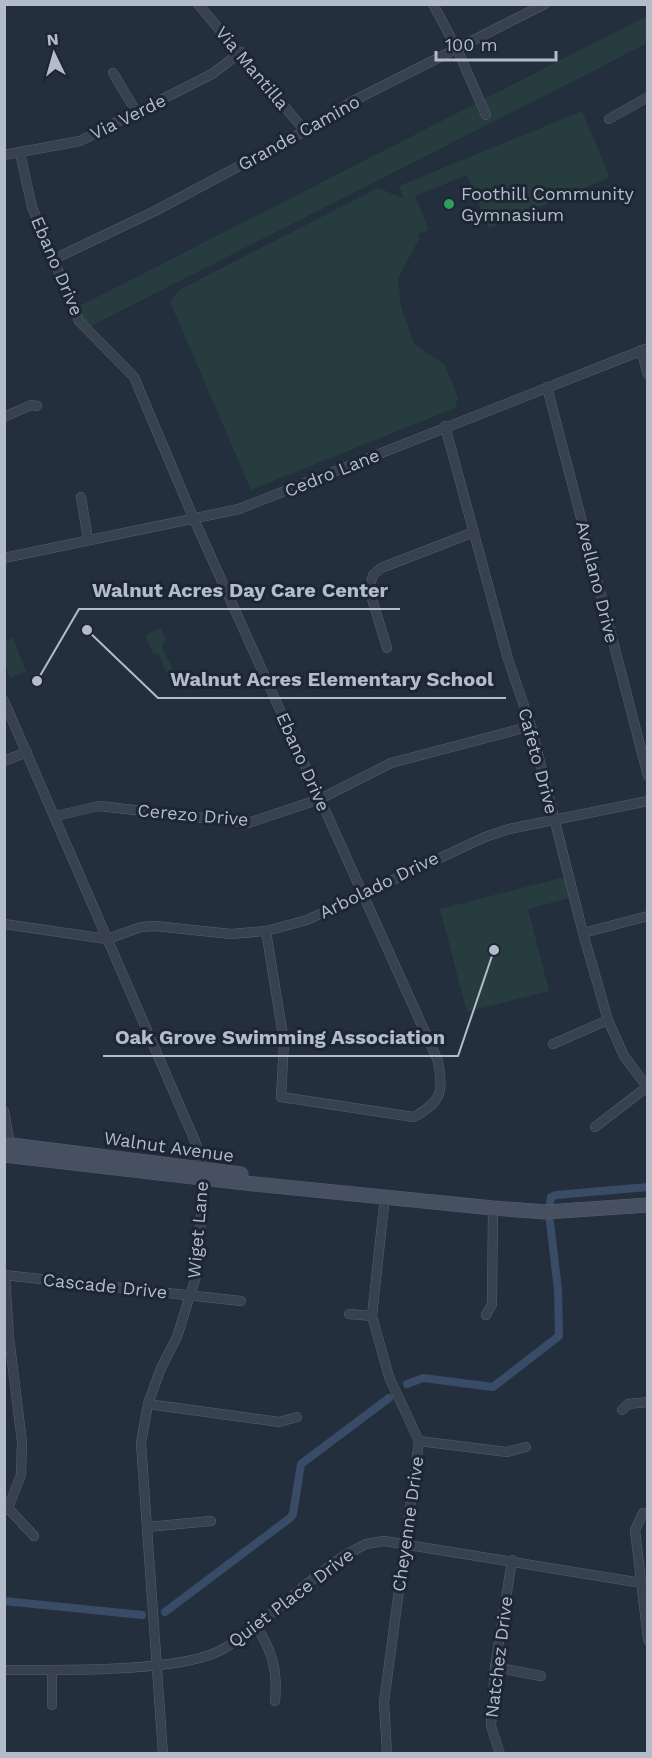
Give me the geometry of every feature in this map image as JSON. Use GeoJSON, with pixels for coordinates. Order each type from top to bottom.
{"type":"FeatureCollection","features":[{"type":"Feature","properties":{"kind":"street","name":"Via Mantilla"},"geometry":{"type":"LineString","coordinates":[[198,4],[241,52],[305,131]]}},
{"type":"Feature","properties":{"kind":"street"},"geometry":{"type":"LineString","coordinates":[[433,4],[458,49],[486,115]]}},
{"type":"Feature","properties":{"kind":"street","name":"Grande Camino"},"geometry":{"type":"LineString","coordinates":[[52,260],[155,211],[305,131],[353,101],[545,4]]}},
{"type":"Feature","properties":{"kind":"street","name":"Via Verde"},"geometry":{"type":"LineString","coordinates":[[4,155],[80,141],[212,74],[241,52]]}},
{"type":"Feature","properties":{"kind":"street"},"geometry":{"type":"LineString","coordinates":[[113,73],[136,113]]}},
{"type":"Feature","properties":{"kind":"street"},"geometry":{"type":"LineString","coordinates":[[609,118],[648,97]]}},
{"type":"Feature","properties":{"kind":"street","name":"Ebano Drive"},"geometry":{"type":"LineString","coordinates":[[20,153],[32,207],[79,321],[134,377],[194,517],[438,1061],[442,1089],[432,1107],[414,1118],[281,1097],[284,1042],[266,931]]}},
{"type":"Feature","properties":{"kind":"street"},"geometry":{"type":"LineString","coordinates":[[644,349],[648,375]]}},
{"type":"Feature","properties":{"kind":"street","name":"Cedro Lane"},"geometry":{"type":"LineString","coordinates":[[4,558],[239,509],[644,349]]}},
{"type":"Feature","properties":{"kind":"street","name":"Avellano Drive"},"geometry":{"type":"LineString","coordinates":[[547,387],[648,776]]}},
{"type":"Feature","properties":{"kind":"street"},"geometry":{"type":"LineString","coordinates":[[4,417],[31,405],[37,406]]}},
{"type":"Feature","properties":{"kind":"street","name":"Cafeto Drive"},"geometry":{"type":"LineString","coordinates":[[445,426],[508,659],[531,726],[583,933],[608,1020],[624,1056],[647,1087]]}},
{"type":"Feature","properties":{"kind":"street"},"geometry":{"type":"LineString","coordinates":[[81,497],[88,540]]}},
{"type":"Feature","properties":{"kind":"street"},"geometry":{"type":"LineString","coordinates":[[387,648],[369,589],[373,575],[381,568],[474,532]]}},
{"type":"Feature","properties":{"kind":"street","name":"Wiget Lane"},"geometry":{"type":"LineString","coordinates":[[4,701],[56,816],[195,1141],[204,1173],[196,1276],[177,1337],[161,1368],[148,1404],[141,1443],[163,1754]]}},
{"type":"Feature","properties":{"kind":"street","name":"Cerezo Drive"},"geometry":{"type":"LineString","coordinates":[[56,816],[99,806],[248,823],[320,799],[391,764],[531,726]]}},
{"type":"Feature","properties":{"kind":"street"},"geometry":{"type":"LineString","coordinates":[[4,761],[27,752]]}},
{"type":"Feature","properties":{"kind":"street","name":"Arbolado Drive"},"geometry":{"type":"LineString","coordinates":[[107,939],[141,927],[155,926],[231,934],[266,931],[307,920],[451,850],[485,837],[648,801]]}},
{"type":"Feature","properties":{"kind":"street"},"geometry":{"type":"LineString","coordinates":[[583,933],[648,916]]}},
{"type":"Feature","properties":{"kind":"street"},"geometry":{"type":"LineString","coordinates":[[4,924],[107,939]]}},
{"type":"Feature","properties":{"kind":"street"},"geometry":{"type":"LineString","coordinates":[[553,1044],[608,1020]]}},
{"type":"Feature","properties":{"kind":"street"},"geometry":{"type":"LineString","coordinates":[[595,1127],[647,1087]]}},
{"type":"Feature","properties":{"kind":"street"},"geometry":{"type":"LineString","coordinates":[[4,1111],[8,1150]]}},
{"type":"Feature","properties":{"kind":"street","name":"Walnut Avenue"},"geometry":{"type":"LineString","coordinates":[[8,1150],[493,1208],[546,1212],[648,1205]]}},
{"type":"Feature","properties":{"kind":"street","name":"Cheyenne Drive"},"geometry":{"type":"LineString","coordinates":[[385,1196],[372,1316],[389,1377],[419,1441],[384,1702],[387,1754]]}},
{"type":"Feature","properties":{"kind":"street"},"geometry":{"type":"LineString","coordinates":[[486,1315],[492,1304],[493,1208]]}},
{"type":"Feature","properties":{"kind":"street"},"geometry":{"type":"LineString","coordinates":[[5,1275],[9,1337],[22,1442],[21,1475],[6,1509],[34,1536]]}},
{"type":"Feature","properties":{"kind":"street","name":"Cascade Drive"},"geometry":{"type":"LineString","coordinates":[[5,1275],[242,1301]]}},
{"type":"Feature","properties":{"kind":"street"},"geometry":{"type":"LineString","coordinates":[[349,1314],[372,1316]]}},
{"type":"Feature","properties":{"kind":"street"},"geometry":{"type":"LineString","coordinates":[[622,1410],[628,1404],[648,1402]]}},
{"type":"Feature","properties":{"kind":"street"},"geometry":{"type":"LineString","coordinates":[[148,1404],[279,1422],[297,1417]]}},
{"type":"Feature","properties":{"kind":"street"},"geometry":{"type":"LineString","coordinates":[[419,1441],[507,1452],[526,1447]]}},
{"type":"Feature","properties":{"kind":"street"},"geometry":{"type":"LineString","coordinates":[[643,1513],[635,1530],[648,1640]]}},
{"type":"Feature","properties":{"kind":"street"},"geometry":{"type":"LineString","coordinates":[[147,1527],[211,1521]]}},
{"type":"Feature","properties":{"kind":"street","name":"Quiet Place Drive"},"geometry":{"type":"LineString","coordinates":[[4,1670],[52,1670],[195,1660],[222,1649],[347,1554],[366,1544],[384,1541],[643,1583]]}},
{"type":"Feature","properties":{"kind":"street","name":"Natchez Drive"},"geometry":{"type":"LineString","coordinates":[[500,1754],[490,1726],[495,1667],[512,1560]]}},
{"type":"Feature","properties":{"kind":"street"},"geometry":{"type":"LineString","coordinates":[[255,1624],[270,1647],[276,1666],[276,1701]]}},
{"type":"Feature","properties":{"kind":"street"},"geometry":{"type":"LineString","coordinates":[[495,1667],[541,1676]]}},
{"type":"Feature","properties":{"kind":"street"},"geometry":{"type":"LineString","coordinates":[[52,1670],[52,1705]]}},
{"type":"Feature","properties":{"kind":"green space"},"geometry":{"type":"Polygon","coordinates":[[[647,16],[647,43],[595,70],[87,328],[74,309],[647,16]]]}},
{"type":"Feature","properties":{"kind":"green space"},"geometry":{"type":"Polygon","coordinates":[[[582,111],[610,177],[489,228],[467,175],[415,196],[429,230],[418,234],[419,239],[398,278],[401,306],[414,344],[445,365],[458,398],[455,408],[251,490],[170,302],[179,290],[378,188],[403,198],[399,186],[582,111]]]}},
{"type":"Feature","properties":{"kind":"green space"},"geometry":{"type":"Polygon","coordinates":[[[161,628],[165,639],[162,647],[180,685],[173,688],[158,653],[153,654],[145,635],[161,628]]]}},
{"type":"Feature","properties":{"kind":"green space"},"geometry":{"type":"Polygon","coordinates":[[[13,638],[26,672],[10,678],[5,665],[5,641],[13,638]]]}},
{"type":"Feature","properties":{"kind":"green space"},"geometry":{"type":"Polygon","coordinates":[[[569,876],[574,897],[528,909],[549,991],[467,1012],[440,909],[569,876]]]}},
{"type":"Feature","properties":{"kind":"waterway"},"geometry":{"type":"LineString","coordinates":[[550,1204],[551,1197],[556,1195],[648,1187]]}},
{"type":"Feature","properties":{"kind":"waterway"},"geometry":{"type":"LineString","coordinates":[[407,1384],[423,1378],[493,1387],[559,1336],[558,1290],[550,1222]]}},
{"type":"Feature","properties":{"kind":"waterway"},"geometry":{"type":"LineString","coordinates":[[165,1612],[290,1518],[293,1514],[301,1464],[389,1398]]}},
{"type":"Feature","properties":{"kind":"waterway"},"geometry":{"type":"LineString","coordinates":[[4,1601],[142,1615]]}},
{"type":"Feature","properties":{"kind":"place","name":"Foothill Community Gymnasium"},"geometry":{"type":"Point","coordinates":[449,204]}},
{"type":"Feature","properties":{"kind":"place","name":"Walnut Acres Elementary School"},"geometry":{"type":"Point","coordinates":[87,630]}},
{"type":"Feature","properties":{"kind":"place","name":"Walnut Acres Day Care Center"},"geometry":{"type":"Point","coordinates":[37,681]}},
{"type":"Feature","properties":{"kind":"place","name":"Oak Grove Swimming Association"},"geometry":{"type":"Point","coordinates":[494,950]}}]}
